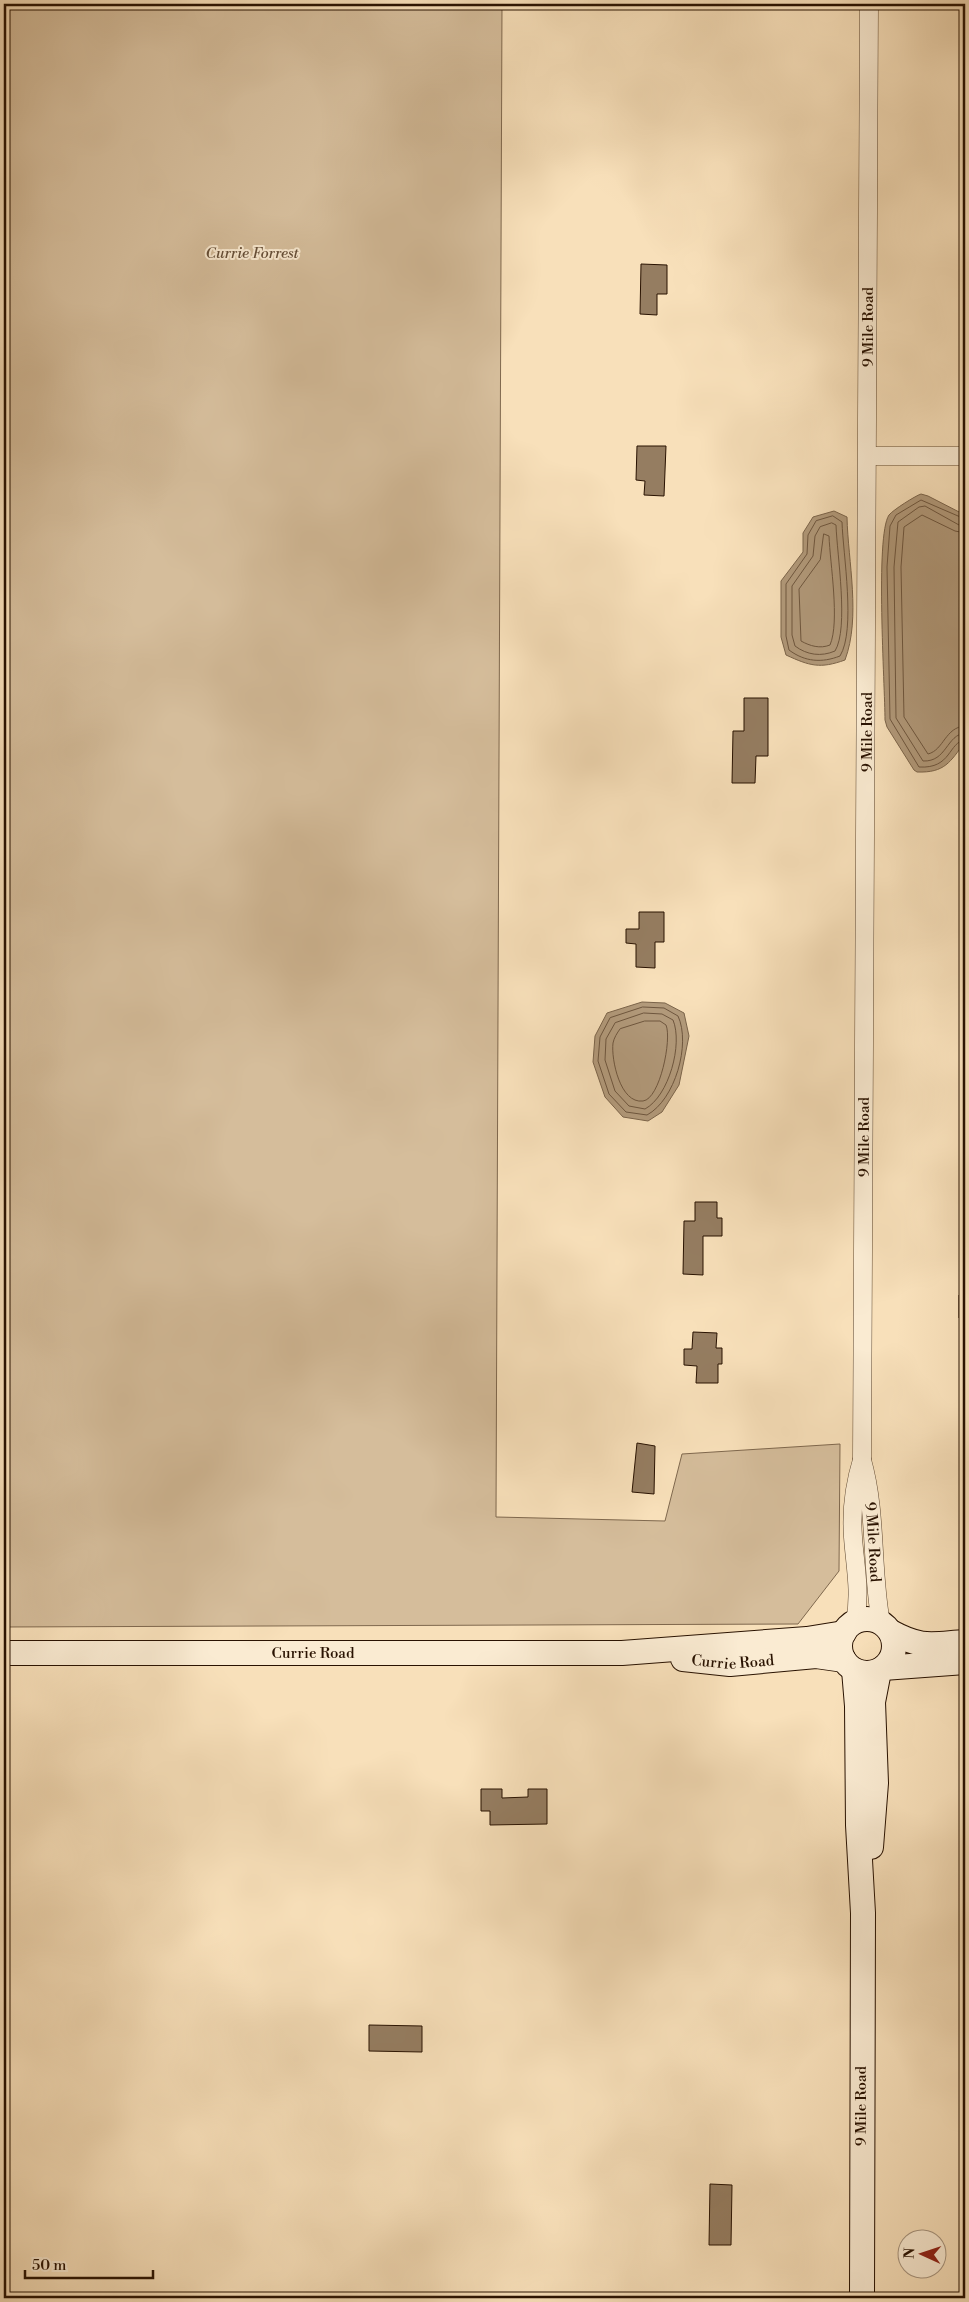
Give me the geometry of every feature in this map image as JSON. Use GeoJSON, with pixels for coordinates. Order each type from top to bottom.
{"type":"FeatureCollection","features":[{"type":"Feature","properties":{"kind":"street","name":"9 Mile Road"},"geometry":{"type":"LineString","coordinates":[[869,4],[869,456],[862,1460],[869,1485],[875,1588],[886,1628]]}},
{"type":"Feature","properties":{"kind":"street"},"geometry":{"type":"LineString","coordinates":[[869,456],[965,456]]}},
{"type":"Feature","properties":{"kind":"street","name":"9 Mile Road"},"geometry":{"type":"LineString","coordinates":[[849,1627],[859,1596],[853,1536],[853,1511],[854,1487],[862,1460]]}},
{"type":"Feature","properties":{"kind":"street"},"geometry":{"type":"LineString","coordinates":[[965,1642],[923,1645],[912,1642],[871,1619],[849,1627],[840,1646],[849,1665],[866,1673],[881,1669],[965,1662]]}},
{"type":"Feature","properties":{"kind":"street","name":"Currie Road"},"geometry":{"type":"LineString","coordinates":[[4,1653],[622,1654],[808,1639],[849,1627]]}},
{"type":"Feature","properties":{"kind":"street"},"geometry":{"type":"LineString","coordinates":[[881,1669],[890,1661],[894,1652],[894,1642],[886,1628]]}},
{"type":"Feature","properties":{"kind":"street","name":"Currie Road"},"geometry":{"type":"LineString","coordinates":[[622,1654],[730,1664],[816,1656],[849,1665]]}},
{"type":"Feature","properties":{"kind":"street","name":"9 Mile Road"},"geometry":{"type":"LineString","coordinates":[[849,1665],[857,1706],[858,1825],[863,1913],[862,2298]]}},
{"type":"Feature","properties":{"kind":"street","name":"9 Mile Road"},"geometry":{"type":"LineString","coordinates":[[863,1913],[874,1826],[876,1762],[873,1713],[881,1669]]}},
{"type":"Feature","properties":{"kind":"green space","name":"Currie Forrest"},"geometry":{"type":"Polygon","coordinates":[[[4,4],[502,4],[496,1517],[665,1521],[682,1454],[840,1444],[839,1571],[798,1624],[4,1627],[4,4]]]}},
{"type":"Feature","properties":{"kind":"water"},"geometry":{"type":"Polygon","coordinates":[[[921,494],[965,515],[965,742],[946,765],[934,771],[926,772],[914,770],[887,727],[885,720],[882,613],[882,551],[889,515],[904,503],[921,494]]]}},
{"type":"Feature","properties":{"kind":"water"},"geometry":{"type":"Polygon","coordinates":[[[834,511],[847,517],[853,608],[850,643],[845,660],[829,665],[815,665],[786,655],[781,637],[781,581],[803,552],[803,533],[813,517],[834,511]]]}},
{"type":"Feature","properties":{"kind":"water"},"geometry":{"type":"Polygon","coordinates":[[[642,1002],[665,1003],[684,1013],[689,1036],[679,1085],[662,1112],[648,1121],[623,1117],[605,1097],[593,1062],[595,1036],[607,1013],[642,1002]]]}},
{"type":"Feature","properties":{"kind":"building"},"geometry":{"type":"Polygon","coordinates":[[[641,264],[667,265],[667,294],[657,294],[657,315],[640,314],[641,264]]]}},
{"type":"Feature","properties":{"kind":"building"},"geometry":{"type":"Polygon","coordinates":[[[637,446],[666,446],[664,496],[644,495],[645,481],[636,480],[637,446]]]}},
{"type":"Feature","properties":{"kind":"building"},"geometry":{"type":"Polygon","coordinates":[[[744,698],[768,698],[768,756],[756,756],[755,783],[732,783],[733,731],[744,731],[744,698]]]}},
{"type":"Feature","properties":{"kind":"building"},"geometry":{"type":"Polygon","coordinates":[[[639,912],[664,912],[664,942],[655,942],[655,968],[636,967],[636,944],[626,943],[626,929],[639,929],[639,912]]]}},
{"type":"Feature","properties":{"kind":"building"},"geometry":{"type":"Polygon","coordinates":[[[695,1202],[717,1202],[717,1218],[722,1218],[722,1236],[703,1236],[703,1275],[683,1274],[684,1221],[695,1221],[695,1202]]]}},
{"type":"Feature","properties":{"kind":"building"},"geometry":{"type":"Polygon","coordinates":[[[959,1295],[965,1295],[965,1318],[959,1318],[959,1295]]]}},
{"type":"Feature","properties":{"kind":"building"},"geometry":{"type":"Polygon","coordinates":[[[693,1332],[717,1333],[716,1348],[722,1348],[722,1364],[718,1364],[718,1383],[696,1383],[697,1366],[684,1365],[684,1349],[692,1349],[693,1332]]]}},
{"type":"Feature","properties":{"kind":"building"},"geometry":{"type":"Polygon","coordinates":[[[637,1443],[655,1446],[654,1494],[632,1492],[637,1443]]]}},
{"type":"Feature","properties":{"kind":"building"},"geometry":{"type":"Polygon","coordinates":[[[481,1789],[502,1789],[502,1798],[528,1797],[528,1789],[547,1789],[547,1824],[490,1825],[490,1811],[481,1811],[481,1789]]]}},
{"type":"Feature","properties":{"kind":"building"},"geometry":{"type":"Polygon","coordinates":[[[369,2025],[422,2026],[422,2052],[369,2051],[369,2025]]]}},
{"type":"Feature","properties":{"kind":"building"},"geometry":{"type":"Polygon","coordinates":[[[710,2184],[732,2185],[731,2245],[709,2245],[710,2184]]]}}]}
